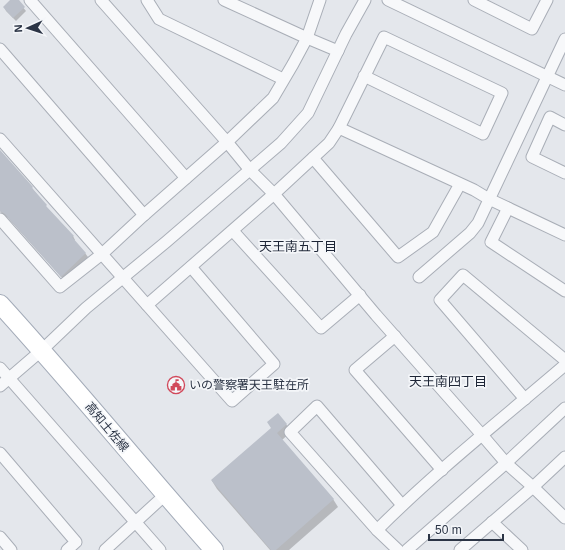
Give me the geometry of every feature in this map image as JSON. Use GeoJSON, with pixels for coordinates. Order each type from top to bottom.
{"type":"FeatureCollection","features":[{"type":"Feature","properties":{"kind":"main road","name":"高知土佐線"},"geometry":{"type":"LineString","coordinates":[[0,304],[42,350],[165,495],[214,550]]}},
{"type":"Feature","properties":{"kind":"street"},"geometry":{"type":"LineString","coordinates":[[30,0],[186,178]]}},
{"type":"Feature","properties":{"kind":"street"},"geometry":{"type":"LineString","coordinates":[[101,0],[250,170],[274,194],[506,464],[533,487],[565,518]]}},
{"type":"Feature","properties":{"kind":"street"},"geometry":{"type":"LineString","coordinates":[[148,0],[159,19],[283,79]]}},
{"type":"Feature","properties":{"kind":"street"},"geometry":{"type":"LineString","coordinates":[[224,0],[338,51]]}},
{"type":"Feature","properties":{"kind":"street"},"geometry":{"type":"LineString","coordinates":[[0,219],[60,286],[102,254],[227,142],[273,98],[307,38],[320,0]]}},
{"type":"Feature","properties":{"kind":"street"},"geometry":{"type":"LineString","coordinates":[[0,386],[42,350],[86,308],[166,242],[281,143],[308,113],[365,0]]}},
{"type":"Feature","properties":{"kind":"street"},"geometry":{"type":"LineString","coordinates":[[388,0],[565,85]]}},
{"type":"Feature","properties":{"kind":"street"},"geometry":{"type":"LineString","coordinates":[[474,0],[532,29],[547,0]]}},
{"type":"Feature","properties":{"kind":"street"},"geometry":{"type":"LineString","coordinates":[[147,305],[233,231],[329,143],[339,128],[364,76],[384,37],[502,93],[483,134],[364,76]]}},
{"type":"Feature","properties":{"kind":"street"},"geometry":{"type":"LineString","coordinates":[[419,277],[470,233],[478,222],[565,39]]}},
{"type":"Feature","properties":{"kind":"street"},"geometry":{"type":"LineString","coordinates":[[0,48],[144,215]]}},
{"type":"Feature","properties":{"kind":"street"},"geometry":{"type":"LineString","coordinates":[[565,125],[550,117],[532,157],[565,173]]}},
{"type":"Feature","properties":{"kind":"street"},"geometry":{"type":"LineString","coordinates":[[339,128],[565,235]]}},
{"type":"Feature","properties":{"kind":"street"},"geometry":{"type":"LineString","coordinates":[[0,138],[232,401],[274,364],[190,267]]}},
{"type":"Feature","properties":{"kind":"street"},"geometry":{"type":"LineString","coordinates":[[313,158],[398,257],[433,232],[460,184]]}},
{"type":"Feature","properties":{"kind":"street"},"geometry":{"type":"LineString","coordinates":[[508,208],[491,242],[565,291]]}},
{"type":"Feature","properties":{"kind":"street"},"geometry":{"type":"LineString","coordinates":[[233,231],[322,328],[360,295]]}},
{"type":"Feature","properties":{"kind":"street"},"geometry":{"type":"LineString","coordinates":[[525,399],[440,300],[463,275],[565,360]]}},
{"type":"Feature","properties":{"kind":"street"},"geometry":{"type":"LineString","coordinates":[[395,336],[355,370],[442,470]]}},
{"type":"Feature","properties":{"kind":"street"},"geometry":{"type":"LineString","coordinates":[[377,530],[402,505],[565,364]]}},
{"type":"Feature","properties":{"kind":"street"},"geometry":{"type":"LineString","coordinates":[[0,368],[160,550]]}},
{"type":"Feature","properties":{"kind":"street"},"geometry":{"type":"LineString","coordinates":[[398,550],[377,530],[290,432],[317,406],[402,505]]}},
{"type":"Feature","properties":{"kind":"street"},"geometry":{"type":"LineString","coordinates":[[408,550],[506,464],[565,408]]}},
{"type":"Feature","properties":{"kind":"street"},"geometry":{"type":"LineString","coordinates":[[0,453],[76,542],[67,550]]}},
{"type":"Feature","properties":{"kind":"street"},"geometry":{"type":"LineString","coordinates":[[460,550],[533,487],[565,457]]}},
{"type":"Feature","properties":{"kind":"street"},"geometry":{"type":"LineString","coordinates":[[105,550],[165,495]]}},
{"type":"Feature","properties":{"kind":"street"},"geometry":{"type":"LineString","coordinates":[[492,522],[522,550]]}},
{"type":"Feature","properties":{"kind":"street"},"geometry":{"type":"LineString","coordinates":[[0,537],[11,550]]}},
{"type":"Feature","properties":{"kind":"building"},"geometry":{"type":"Polygon","coordinates":[[[10,0],[19,0],[25,7],[13,18],[3,7],[10,0]]]}},
{"type":"Feature","properties":{"kind":"building"},"geometry":{"type":"Polygon","coordinates":[[[0,150],[33,187],[32,188],[47,205],[46,206],[74,236],[72,237],[86,253],[61,277],[5,214],[0,211],[0,150]]]}},
{"type":"Feature","properties":{"kind":"building"},"geometry":{"type":"Polygon","coordinates":[[[278,413],[287,424],[277,433],[334,499],[276,550],[271,550],[211,480],[271,428],[267,422],[278,413]]]}},
{"type":"Feature","properties":{"kind":"place","name":"いの警察署天王駐在所"},"geometry":{"type":"Point","coordinates":[176,385]}},
{"type":"Feature","properties":{"kind":"district","name":"天王南五丁目"},"geometry":{"type":"Point","coordinates":[298,246]}},
{"type":"Feature","properties":{"kind":"district","name":"天王南四丁目"},"geometry":{"type":"Point","coordinates":[448,381]}}]}
